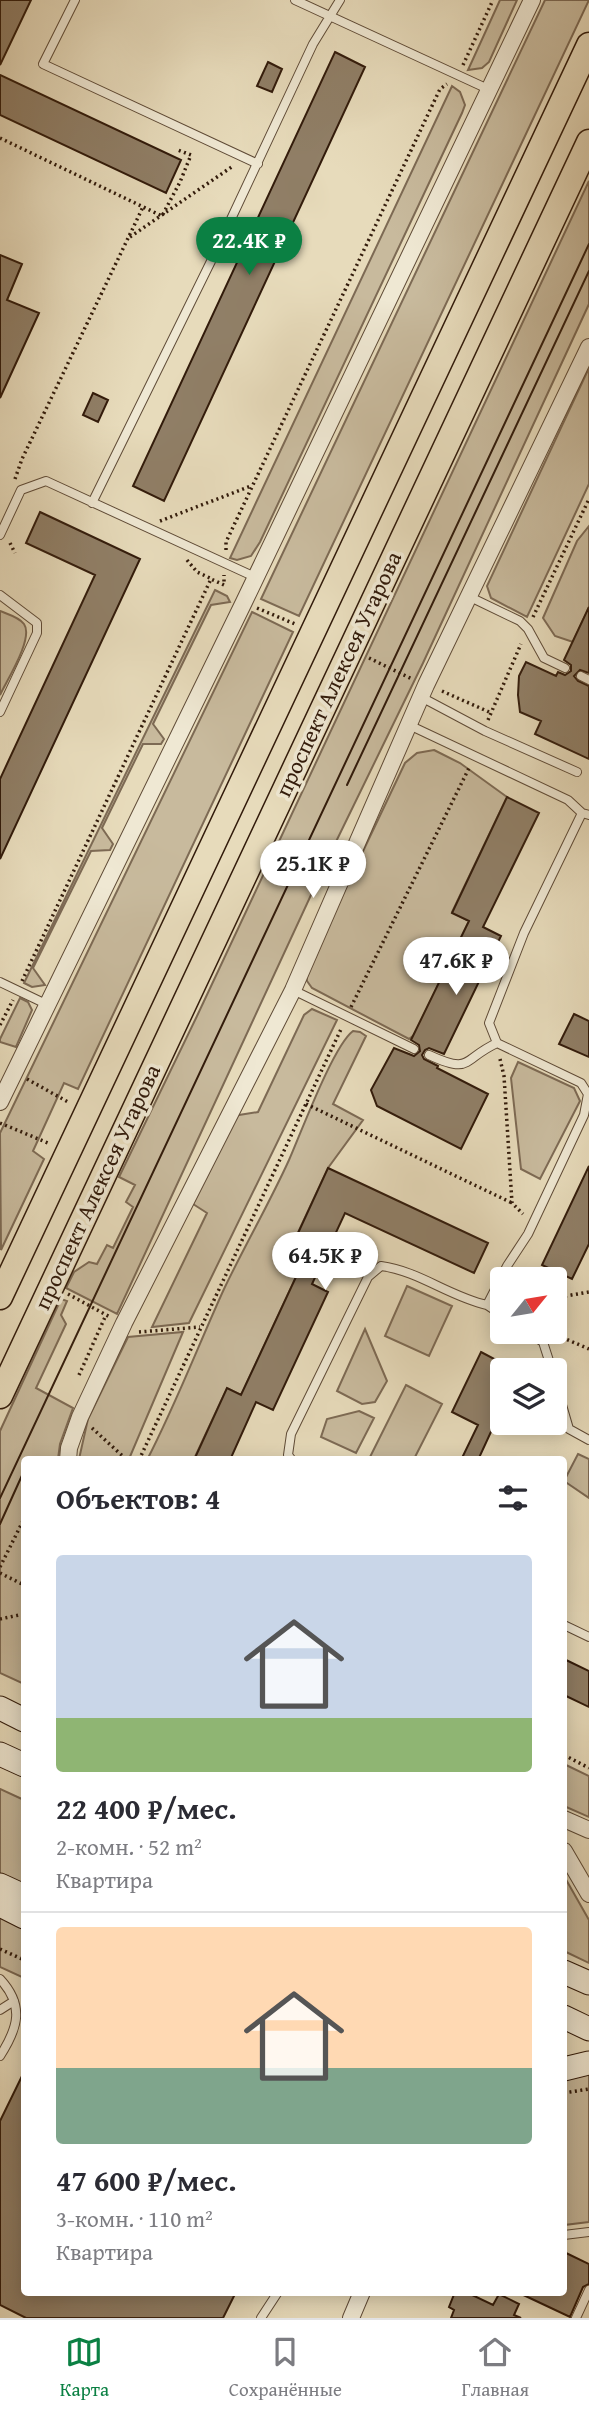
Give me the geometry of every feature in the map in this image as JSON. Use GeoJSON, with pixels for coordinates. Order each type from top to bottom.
{"type":"FeatureCollection","features":[{"type":"Feature","properties":{"kind":"main road","name":"проспект Алексея Угарова"},"geometry":{"type":"LineString","coordinates":[[0,1297],[589,45]]}},
{"type":"Feature","properties":{"kind":"main road","name":"проспект Алексея Угарова"},"geometry":{"type":"LineString","coordinates":[[0,1396],[589,142]]}},
{"type":"Feature","properties":{"kind":"main road"},"geometry":{"type":"LineString","coordinates":[[0,1708],[21,1718]]}},
{"type":"Feature","properties":{"kind":"main road"},"geometry":{"type":"LineString","coordinates":[[0,1754],[21,1764]]}},
{"type":"Feature","properties":{"kind":"main road"},"geometry":{"type":"LineString","coordinates":[[0,1885],[21,1895]]}},
{"type":"Feature","properties":{"kind":"main road"},"geometry":{"type":"LineString","coordinates":[[0,1905],[21,1916]]}},
{"type":"Feature","properties":{"kind":"main road"},"geometry":{"type":"LineString","coordinates":[[567,1973],[589,1983]]}},
{"type":"Feature","properties":{"kind":"main road"},"geometry":{"type":"LineString","coordinates":[[567,2018],[589,2029]]}},
{"type":"Feature","properties":{"kind":"main road"},"geometry":{"type":"LineString","coordinates":[[567,2068],[589,2063]]}},
{"type":"Feature","properties":{"kind":"street"},"geometry":{"type":"LineString","coordinates":[[0,1102],[256,577],[531,0]]}},
{"type":"Feature","properties":{"kind":"street"},"geometry":{"type":"LineString","coordinates":[[68,1456],[80,1417],[124,1323],[293,990],[421,697],[589,347]]}},
{"type":"Feature","properties":{"kind":"street"},"geometry":{"type":"LineString","coordinates":[[567,1820],[589,1830]]}},
{"type":"Feature","properties":{"kind":"street"},"geometry":{"type":"LineString","coordinates":[[567,1856],[589,1894]]}},
{"type":"Feature","properties":{"kind":"street"},"geometry":{"type":"LineString","coordinates":[[351,2318],[360,2296]]}},
{"type":"Feature","properties":{"kind":"lane"},"geometry":{"type":"LineString","coordinates":[[75,0],[43,64],[258,163]]}},
{"type":"Feature","properties":{"kind":"lane"},"geometry":{"type":"LineString","coordinates":[[295,0],[488,89]]}},
{"type":"Feature","properties":{"kind":"lane"},"geometry":{"type":"LineString","coordinates":[[92,502],[258,163],[313,44],[340,0]]}},
{"type":"Feature","properties":{"kind":"lane"},"geometry":{"type":"LineString","coordinates":[[0,535],[21,490],[46,481],[256,577]]}},
{"type":"Feature","properties":{"kind":"lane"},"geometry":{"type":"LineString","coordinates":[[0,595],[37,623],[37,633],[0,712]]}},
{"type":"Feature","properties":{"kind":"lane"},"geometry":{"type":"LineString","coordinates":[[470,597],[520,621],[544,658],[565,668]]}},
{"type":"Feature","properties":{"kind":"lane"},"geometry":{"type":"LineString","coordinates":[[421,697],[485,731],[577,772]]}},
{"type":"Feature","properties":{"kind":"lane"},"geometry":{"type":"LineString","coordinates":[[410,724],[568,800],[585,814],[524,933],[489,1023],[497,1044],[581,1083],[588,1094],[584,1115],[528,1234],[487,1305]]}},
{"type":"Feature","properties":{"kind":"lane"},"geometry":{"type":"LineString","coordinates":[[0,982],[46,1004]]}},
{"type":"Feature","properties":{"kind":"lane"},"geometry":{"type":"LineString","coordinates":[[293,990],[414,1049]]}},
{"type":"Feature","properties":{"kind":"lane"},"geometry":{"type":"LineString","coordinates":[[429,1055],[459,1066],[497,1044]]}},
{"type":"Feature","properties":{"kind":"lane"},"geometry":{"type":"LineString","coordinates":[[289,1456],[291,1433],[368,1278],[382,1266],[400,1268],[467,1301],[490,1307]]}},
{"type":"Feature","properties":{"kind":"lane"},"geometry":{"type":"LineString","coordinates":[[567,1422],[569,1429],[589,1440]]}},
{"type":"Feature","properties":{"kind":"lane"},"geometry":{"type":"LineString","coordinates":[[567,1626],[589,1637]]}},
{"type":"Feature","properties":{"kind":"lane"},"geometry":{"type":"LineString","coordinates":[[0,1979],[14,2001],[17,2018],[14,2034],[0,2056]]}},
{"type":"Feature","properties":{"kind":"lane"},"geometry":{"type":"LineString","coordinates":[[14,2001],[21,2004]]}},
{"type":"Feature","properties":{"kind":"lane"},"geometry":{"type":"LineString","coordinates":[[0,2010],[14,2001]]}},
{"type":"Feature","properties":{"kind":"lane"},"geometry":{"type":"LineString","coordinates":[[567,2235],[589,2232]]}},
{"type":"Feature","properties":{"kind":"lane"},"geometry":{"type":"LineString","coordinates":[[576,2318],[589,2290]]}},
{"type":"Feature","properties":{"kind":"lane"},"geometry":{"type":"LineString","coordinates":[[261,2318],[275,2296]]}},
{"type":"Feature","properties":{"kind":"path"},"geometry":{"type":"LineString","coordinates":[[0,1025],[211,579],[223,585],[226,542],[440,89],[458,75],[493,0]]}},
{"type":"Feature","properties":{"kind":"path"},"geometry":{"type":"LineString","coordinates":[[0,138],[162,216]]}},
{"type":"Feature","properties":{"kind":"path"},"geometry":{"type":"LineString","coordinates":[[162,216],[191,155],[178,150]]}},
{"type":"Feature","properties":{"kind":"path"},"geometry":{"type":"LineString","coordinates":[[128,238],[246,158]]}},
{"type":"Feature","properties":{"kind":"path"},"geometry":{"type":"LineString","coordinates":[[15,480],[22,459],[143,207]]}},
{"type":"Feature","properties":{"kind":"path"},"geometry":{"type":"LineString","coordinates":[[146,527],[253,485]]}},
{"type":"Feature","properties":{"kind":"path"},"geometry":{"type":"LineString","coordinates":[[485,731],[489,713],[589,499]]}},
{"type":"Feature","properties":{"kind":"path"},"geometry":{"type":"LineString","coordinates":[[141,1456],[346,1017],[475,757]]}},
{"type":"Feature","properties":{"kind":"path"},"geometry":{"type":"LineString","coordinates":[[497,1044],[503,1076],[512,1203]]}},
{"type":"Feature","properties":{"kind":"path"},"geometry":{"type":"LineString","coordinates":[[14,1073],[69,1101],[63,1112]]}},
{"type":"Feature","properties":{"kind":"path"},"geometry":{"type":"LineString","coordinates":[[306,1104],[512,1203],[523,1213],[518,1224]]}},
{"type":"Feature","properties":{"kind":"path"},"geometry":{"type":"LineString","coordinates":[[0,1123],[47,1145],[53,1134]]}},
{"type":"Feature","properties":{"kind":"path"},"geometry":{"type":"LineString","coordinates":[[50,1286],[140,1333],[200,1326]]}},
{"type":"Feature","properties":{"kind":"path"},"geometry":{"type":"LineString","coordinates":[[567,1296],[589,1293]]}},
{"type":"Feature","properties":{"kind":"path"},"geometry":{"type":"LineString","coordinates":[[567,1339],[588,1347]]}},
{"type":"Feature","properties":{"kind":"path"},"geometry":{"type":"LineString","coordinates":[[0,1567],[21,1525]]}},
{"type":"Feature","properties":{"kind":"path"},"geometry":{"type":"LineString","coordinates":[[0,1573],[21,1584]]}},
{"type":"Feature","properties":{"kind":"path"},"geometry":{"type":"LineString","coordinates":[[0,1619],[21,1615]]}},
{"type":"Feature","properties":{"kind":"path"},"geometry":{"type":"LineString","coordinates":[[567,1757],[589,1768]]}},
{"type":"Feature","properties":{"kind":"path"},"geometry":{"type":"LineString","coordinates":[[0,1949],[21,1959]]}},
{"type":"Feature","properties":{"kind":"path"},"geometry":{"type":"LineString","coordinates":[[567,2093],[589,2089]]}},
{"type":"Feature","properties":{"kind":"shaded area"},"geometry":{"type":"Polygon","coordinates":[[[500,0],[517,0],[489,62],[482,68],[468,70],[500,0]]]}},
{"type":"Feature","properties":{"kind":"shaded area"},"geometry":{"type":"Polygon","coordinates":[[[545,0],[589,0],[299,616],[261,599],[545,0]]]}},
{"type":"Feature","properties":{"kind":"shaded area"},"geometry":{"type":"Polygon","coordinates":[[[452,86],[460,92],[465,105],[462,113],[260,542],[251,556],[237,560],[230,558],[452,86]]]}},
{"type":"Feature","properties":{"kind":"shaded area"},"geometry":{"type":"Polygon","coordinates":[[[589,181],[589,304],[117,1314],[66,1288],[74,1272],[89,1262],[97,1264],[107,1245],[113,1248],[133,1207],[126,1202],[135,1185],[119,1177],[589,181]]]}},
{"type":"Feature","properties":{"kind":"shaded area"},"geometry":{"type":"Polygon","coordinates":[[[589,368],[589,484],[527,617],[491,598],[487,586],[589,368]]]}},
{"type":"Feature","properties":{"kind":"shaded area"},"geometry":{"type":"Polygon","coordinates":[[[589,526],[589,607],[573,642],[555,636],[543,618],[577,541],[589,526]]]}},
{"type":"Feature","properties":{"kind":"shaded area"},"geometry":{"type":"Polygon","coordinates":[[[215,590],[227,596],[230,602],[211,605],[153,724],[164,739],[161,744],[143,744],[102,828],[113,844],[110,850],[91,851],[33,968],[45,985],[32,987],[24,983],[215,590]]]}},
{"type":"Feature","properties":{"kind":"shaded area"},"geometry":{"type":"Polygon","coordinates":[[[0,611],[19,619],[26,630],[23,649],[0,695],[0,611]]]}},
{"type":"Feature","properties":{"kind":"shaded area"},"geometry":{"type":"Polygon","coordinates":[[[252,612],[293,632],[78,1089],[64,1083],[33,1151],[44,1159],[1,1250],[0,1133],[252,612]]]}},
{"type":"Feature","properties":{"kind":"shaded area"},"geometry":{"type":"Polygon","coordinates":[[[434,750],[460,763],[507,797],[452,912],[469,921],[414,1035],[409,1039],[312,988],[307,981],[306,971],[405,763],[417,753],[434,750]]]}},
{"type":"Feature","properties":{"kind":"shaded area"},"geometry":{"type":"Polygon","coordinates":[[[20,998],[28,1002],[32,1010],[16,1047],[0,1042],[0,1039],[20,998]]]}},
{"type":"Feature","properties":{"kind":"shaded area"},"geometry":{"type":"Polygon","coordinates":[[[312,1009],[337,1020],[189,1323],[152,1327],[207,1213],[193,1204],[233,1116],[258,1112],[304,1015],[312,1009]]]}},
{"type":"Feature","properties":{"kind":"shaded area"},"geometry":{"type":"Polygon","coordinates":[[[353,1031],[366,1036],[333,1104],[363,1120],[328,1168],[281,1269],[296,1277],[241,1395],[227,1388],[195,1456],[149,1456],[224,1289],[289,1160],[327,1071],[353,1031]]]}},
{"type":"Feature","properties":{"kind":"shaded area"},"geometry":{"type":"Polygon","coordinates":[[[518,1062],[574,1088],[580,1101],[540,1179],[521,1169],[511,1078],[518,1062]]]}},
{"type":"Feature","properties":{"kind":"shaded area"},"geometry":{"type":"Polygon","coordinates":[[[407,1286],[452,1306],[429,1356],[385,1336],[407,1286]]]}},
{"type":"Feature","properties":{"kind":"shaded area"},"geometry":{"type":"Polygon","coordinates":[[[61,1299],[67,1301],[61,1315],[66,1324],[36,1388],[73,1408],[58,1456],[21,1456],[21,1683],[0,1673],[0,1431],[61,1299]]]}},
{"type":"Feature","properties":{"kind":"shaded area"},"geometry":{"type":"Polygon","coordinates":[[[365,1329],[387,1381],[375,1402],[362,1404],[337,1391],[365,1329]]]}},
{"type":"Feature","properties":{"kind":"shaded area"},"geometry":{"type":"Polygon","coordinates":[[[183,1332],[130,1456],[80,1456],[88,1419],[128,1337],[183,1332]]]}},
{"type":"Feature","properties":{"kind":"shaded area"},"geometry":{"type":"Polygon","coordinates":[[[406,1385],[442,1404],[416,1456],[370,1456],[406,1385]]]}},
{"type":"Feature","properties":{"kind":"shaded area"},"geometry":{"type":"Polygon","coordinates":[[[359,1411],[374,1418],[356,1453],[321,1437],[327,1419],[359,1411]]]}},
{"type":"Feature","properties":{"kind":"shaded area"},"geometry":{"type":"Polygon","coordinates":[[[578,1454],[589,1459],[589,1498],[567,1483],[567,1475],[578,1454]]]}},
{"type":"Feature","properties":{"kind":"shaded area"},"geometry":{"type":"Polygon","coordinates":[[[567,1765],[589,1776],[589,1817],[567,1807],[567,1765]]]}},
{"type":"Feature","properties":{"kind":"shaded area"},"geometry":{"type":"Polygon","coordinates":[[[0,1789],[21,1799],[21,1886],[0,1876],[0,1789]]]}},
{"type":"Feature","properties":{"kind":"shaded area"},"geometry":{"type":"Polygon","coordinates":[[[567,1881],[589,1920],[589,1963],[567,1952],[567,1881]]]}},
{"type":"Feature","properties":{"kind":"shaded area"},"geometry":{"type":"Polygon","coordinates":[[[0,1915],[21,1926],[21,1977],[0,1967],[0,1915]]]}},
{"type":"Feature","properties":{"kind":"shaded area"},"geometry":{"type":"Polygon","coordinates":[[[589,2071],[589,2222],[567,2225],[567,2077],[589,2071]]]}},
{"type":"Feature","properties":{"kind":"building"},"geometry":{"type":"Polygon","coordinates":[[[0,0],[31,0],[0,65],[0,0]]]}},
{"type":"Feature","properties":{"kind":"building"},"geometry":{"type":"Polygon","coordinates":[[[335,52],[365,67],[164,501],[133,486],[335,52]]]}},
{"type":"Feature","properties":{"kind":"building"},"geometry":{"type":"Polygon","coordinates":[[[268,62],[282,69],[272,92],[257,86],[268,62]]]}},
{"type":"Feature","properties":{"kind":"building"},"geometry":{"type":"Polygon","coordinates":[[[0,75],[181,160],[166,193],[0,115],[0,75]]]}},
{"type":"Feature","properties":{"kind":"building"},"geometry":{"type":"Polygon","coordinates":[[[0,255],[22,264],[7,300],[39,313],[0,398],[0,255]]]}},
{"type":"Feature","properties":{"kind":"building"},"geometry":{"type":"Polygon","coordinates":[[[93,393],[108,400],[98,422],[83,415],[93,393]]]}},
{"type":"Feature","properties":{"kind":"building"},"geometry":{"type":"Polygon","coordinates":[[[40,512],[140,559],[0,859],[0,779],[95,575],[26,543],[40,512]]]}},
{"type":"Feature","properties":{"kind":"building"},"geometry":{"type":"Polygon","coordinates":[[[589,607],[589,673],[580,670],[574,676],[589,686],[589,759],[535,734],[541,721],[520,712],[518,695],[519,676],[526,662],[556,676],[558,672],[565,675],[571,671],[571,665],[564,660],[589,607]]]}},
{"type":"Feature","properties":{"kind":"building"},"geometry":{"type":"Polygon","coordinates":[[[507,797],[539,813],[483,927],[501,936],[444,1054],[429,1048],[422,1055],[424,1059],[438,1066],[437,1068],[488,1094],[461,1149],[377,1106],[371,1090],[394,1048],[414,1056],[420,1051],[419,1045],[411,1040],[469,921],[452,913],[507,797]]]}},
{"type":"Feature","properties":{"kind":"building"},"geometry":{"type":"Polygon","coordinates":[[[574,1014],[589,1021],[589,1057],[559,1044],[574,1014]]]}},
{"type":"Feature","properties":{"kind":"building"},"geometry":{"type":"Polygon","coordinates":[[[589,1166],[589,1244],[572,1279],[567,1277],[567,1267],[542,1265],[589,1166]]]}},
{"type":"Feature","properties":{"kind":"building"},"geometry":{"type":"Polygon","coordinates":[[[328,1168],[488,1243],[474,1273],[345,1213],[312,1284],[328,1292],[273,1410],[256,1402],[232,1456],[196,1456],[227,1388],[241,1395],[296,1277],[281,1270],[328,1168]]]}},
{"type":"Feature","properties":{"kind":"building"},"geometry":{"type":"Polygon","coordinates":[[[481,1352],[492,1358],[490,1358],[490,1434],[480,1456],[463,1456],[478,1425],[452,1412],[481,1352]]]}},
{"type":"Feature","properties":{"kind":"building"},"geometry":{"type":"Polygon","coordinates":[[[567,1660],[589,1671],[589,1707],[567,1696],[567,1660]]]}},
{"type":"Feature","properties":{"kind":"building"},"geometry":{"type":"Polygon","coordinates":[[[21,2078],[21,2296],[234,2296],[223,2318],[26,2318],[0,2305],[0,2121],[21,2078]]]}},
{"type":"Feature","properties":{"kind":"building"},"geometry":{"type":"Polygon","coordinates":[[[567,2253],[589,2264],[589,2284],[583,2287],[570,2317],[525,2296],[567,2296],[567,2253]]]}},
{"type":"Feature","properties":{"kind":"building"},"geometry":{"type":"Polygon","coordinates":[[[453,2296],[474,2296],[493,2305],[498,2296],[503,2296],[519,2304],[514,2315],[521,2318],[451,2318],[454,2310],[449,2307],[453,2296]]]}},
{"type":"Feature","properties":{"kind":"tram line"},"geometry":{"type":"LineString","coordinates":[[0,1498],[589,244]]}},
{"type":"Feature","properties":{"kind":"tram line"},"geometry":{"type":"LineString","coordinates":[[347,785],[589,271]]}},
{"type":"Feature","properties":{"kind":"tram line"},"geometry":{"type":"LineString","coordinates":[[0,1524],[21,1478]]}}]}
